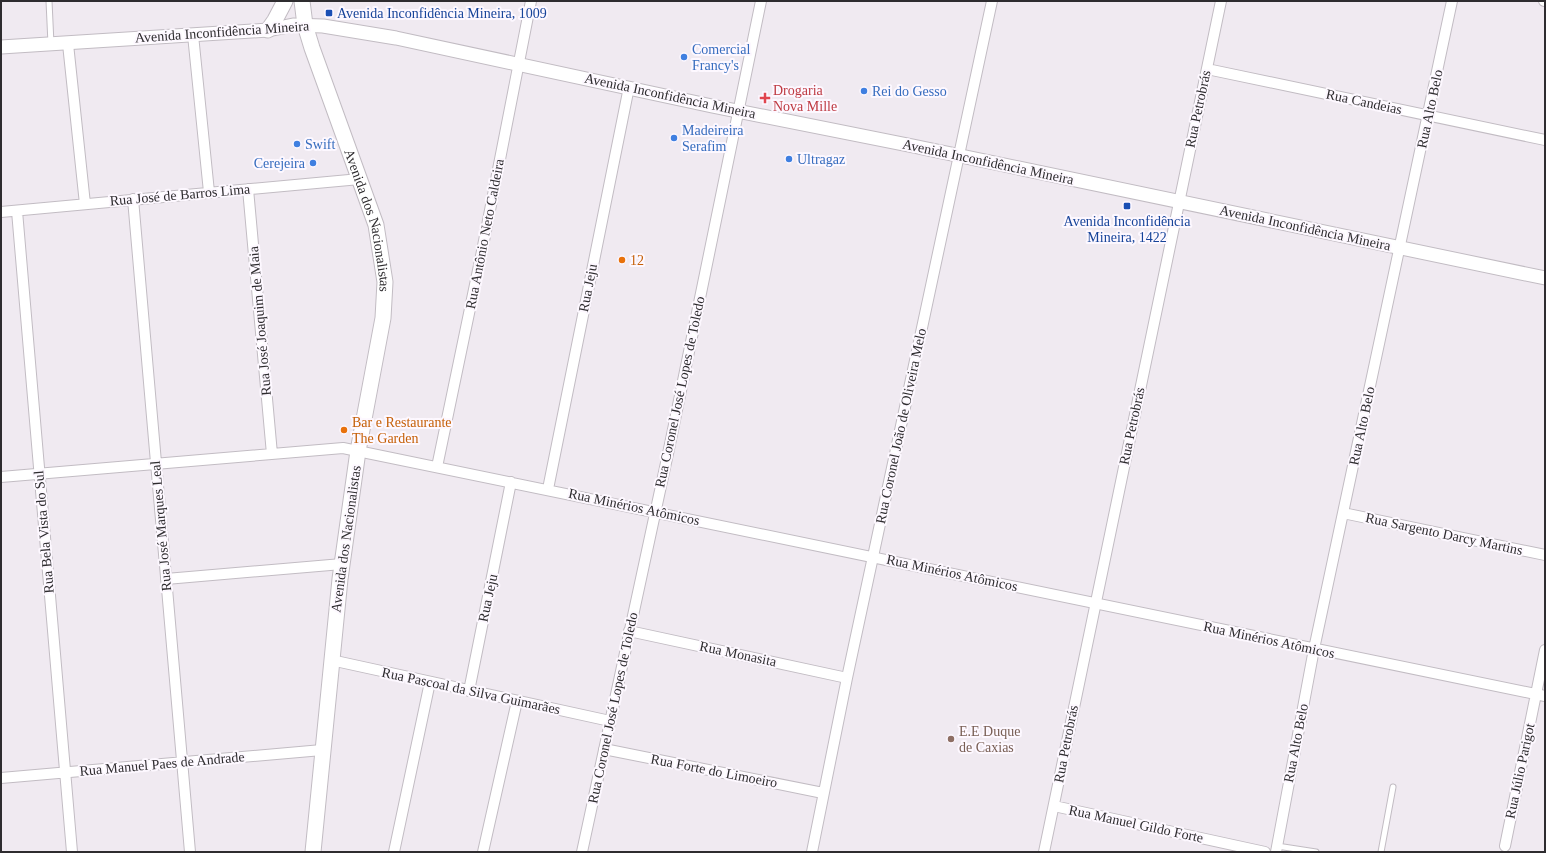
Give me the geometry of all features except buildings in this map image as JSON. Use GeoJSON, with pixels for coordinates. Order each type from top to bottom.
{"type":"FeatureCollection","features":[{"type":"Feature","properties":{"kind":"main road"},"geometry":{"type":"LineString","coordinates":[[268,30],[275,20],[284,1]]}},
{"type":"Feature","properties":{"kind":"main road","name":"Avenida dos Nacionalistas"},"geometry":{"type":"LineString","coordinates":[[302,1],[305,25],[312,48],[376,225],[384,282],[383,318],[358,451],[342,564],[331,660],[313,852]]}},
{"type":"Feature","properties":{"kind":"street","name":"Rua Antônio Neto Caldeira"},"geometry":{"type":"LineString","coordinates":[[437,467],[482,251],[531,1]]}},
{"type":"Feature","properties":{"kind":"street","name":"Rua Coronel José Lopes de Toledo"},"geometry":{"type":"LineString","coordinates":[[582,852],[655,512],[761,1]]}},
{"type":"Feature","properties":{"kind":"street","name":"Rua Coronel João de Oliveira Melo"},"geometry":{"type":"LineString","coordinates":[[812,852],[872,557],[992,1]]}},
{"type":"Feature","properties":{"kind":"street","name":"Rua Petrobrás"},"geometry":{"type":"LineString","coordinates":[[1044,852],[1220,1]]}},
{"type":"Feature","properties":{"kind":"street","name":"Rua Alto Belo"},"geometry":{"type":"LineString","coordinates":[[1276,849],[1314,649],[1429,115],[1452,1]]}},
{"type":"Feature","properties":{"kind":"street","name":"Avenida Inconfidência Mineira"},"geometry":{"type":"LineString","coordinates":[[1,47],[68,44],[268,30],[293,25],[333,26],[1545,278]]}},
{"type":"Feature","properties":{"kind":"street"},"geometry":{"type":"LineString","coordinates":[[193,35],[209,192]]}},
{"type":"Feature","properties":{"kind":"street"},"geometry":{"type":"LineString","coordinates":[[68,44],[85,204]]}},
{"type":"Feature","properties":{"kind":"street","name":"Rua Candeias"},"geometry":{"type":"LineString","coordinates":[[1207,69],[1545,140]]}},
{"type":"Feature","properties":{"kind":"street","name":"Rua Jeju"},"geometry":{"type":"LineString","coordinates":[[548,489],[629,87]]}},
{"type":"Feature","properties":{"kind":"street","name":"Rua José de Barros Lima"},"geometry":{"type":"LineString","coordinates":[[1,212],[360,179]]}},
{"type":"Feature","properties":{"kind":"street","name":"Rua José Joaquim de Maia"},"geometry":{"type":"LineString","coordinates":[[248,189],[272,454]]}},
{"type":"Feature","properties":{"kind":"street","name":"Rua José Marques Leal"},"geometry":{"type":"LineString","coordinates":[[133,199],[190,852]]}},
{"type":"Feature","properties":{"kind":"street","name":"Rua Bela Vista do Sul"},"geometry":{"type":"LineString","coordinates":[[17,211],[72,852]]}},
{"type":"Feature","properties":{"kind":"street","name":"Rua Minérios Atômicos"},"geometry":{"type":"LineString","coordinates":[[1,477],[343,448],[548,489],[1095,604],[1540,695]]}},
{"type":"Feature","properties":{"kind":"street","name":"Rua Jeju"},"geometry":{"type":"LineString","coordinates":[[469,690],[511,482]]}},
{"type":"Feature","properties":{"kind":"street","name":"Rua Sargento Darcy Martins"},"geometry":{"type":"LineString","coordinates":[[1343,513],[1545,555]]}},
{"type":"Feature","properties":{"kind":"street"},"geometry":{"type":"LineString","coordinates":[[166,579],[342,564]]}},
{"type":"Feature","properties":{"kind":"street","name":"Rua Monasita"},"geometry":{"type":"LineString","coordinates":[[629,631],[847,678]]}},
{"type":"Feature","properties":{"kind":"street","name":"Rua Júlio Parigot"},"geometry":{"type":"LineString","coordinates":[[1505,846],[1540,695],[1545,650]]}},
{"type":"Feature","properties":{"kind":"street","name":"Rua Pascoal da Silva Guimarães"},"geometry":{"type":"LineString","coordinates":[[331,660],[610,721]]}},
{"type":"Feature","properties":{"kind":"street"},"geometry":{"type":"LineString","coordinates":[[394,852],[430,682]]}},
{"type":"Feature","properties":{"kind":"street"},"geometry":{"type":"LineString","coordinates":[[483,852],[516,701]]}},
{"type":"Feature","properties":{"kind":"street","name":"Rua Forte do Limoeiro"},"geometry":{"type":"LineString","coordinates":[[604,749],[823,793]]}},
{"type":"Feature","properties":{"kind":"street","name":"Rua Manuel Paes de Andrade"},"geometry":{"type":"LineString","coordinates":[[1,778],[322,750]]}},
{"type":"Feature","properties":{"kind":"street","name":"Rua Manuel Gildo Forte"},"geometry":{"type":"LineString","coordinates":[[1054,806],[1265,852]]}},
{"type":"Feature","properties":{"kind":"lane"},"geometry":{"type":"LineString","coordinates":[[48,1],[51,44]]}},
{"type":"Feature","properties":{"kind":"lane"},"geometry":{"type":"LineString","coordinates":[[1381,852],[1393,787]]}},
{"type":"Feature","properties":{"kind":"lane"},"geometry":{"type":"LineString","coordinates":[[1276,849],[1316,852]]}},
{"type":"Feature","properties":{"kind":"place","name":"Avenida Inconfidência Mineira, 1009"},"geometry":{"type":"Point","coordinates":[329,13]}},
{"type":"Feature","properties":{"kind":"place","name":"Comercial Francy's"},"geometry":{"type":"Point","coordinates":[684,57]}},
{"type":"Feature","properties":{"kind":"place","name":"Rei do Gesso"},"geometry":{"type":"Point","coordinates":[864,91]}},
{"type":"Feature","properties":{"kind":"place","name":"Drogaria Nova Mille"},"geometry":{"type":"Point","coordinates":[765,98]}},
{"type":"Feature","properties":{"kind":"place","name":"Madeireira Serafim"},"geometry":{"type":"Point","coordinates":[674,138]}},
{"type":"Feature","properties":{"kind":"place","name":"Swift"},"geometry":{"type":"Point","coordinates":[297,144]}},
{"type":"Feature","properties":{"kind":"place","name":"Ultragaz"},"geometry":{"type":"Point","coordinates":[789,159]}},
{"type":"Feature","properties":{"kind":"place","name":"Cerejeira"},"geometry":{"type":"Point","coordinates":[313,163]}},
{"type":"Feature","properties":{"kind":"place","name":"Avenida Inconfidência Mineira, 1422"},"geometry":{"type":"Point","coordinates":[1127,206]}},
{"type":"Feature","properties":{"kind":"place","name":"12"},"geometry":{"type":"Point","coordinates":[622,260]}},
{"type":"Feature","properties":{"kind":"place","name":"Bar e Restaurante The Garden"},"geometry":{"type":"Point","coordinates":[344,430]}},
{"type":"Feature","properties":{"kind":"place","name":"E.E Duque de Caxias"},"geometry":{"type":"Point","coordinates":[951,739]}}]}
